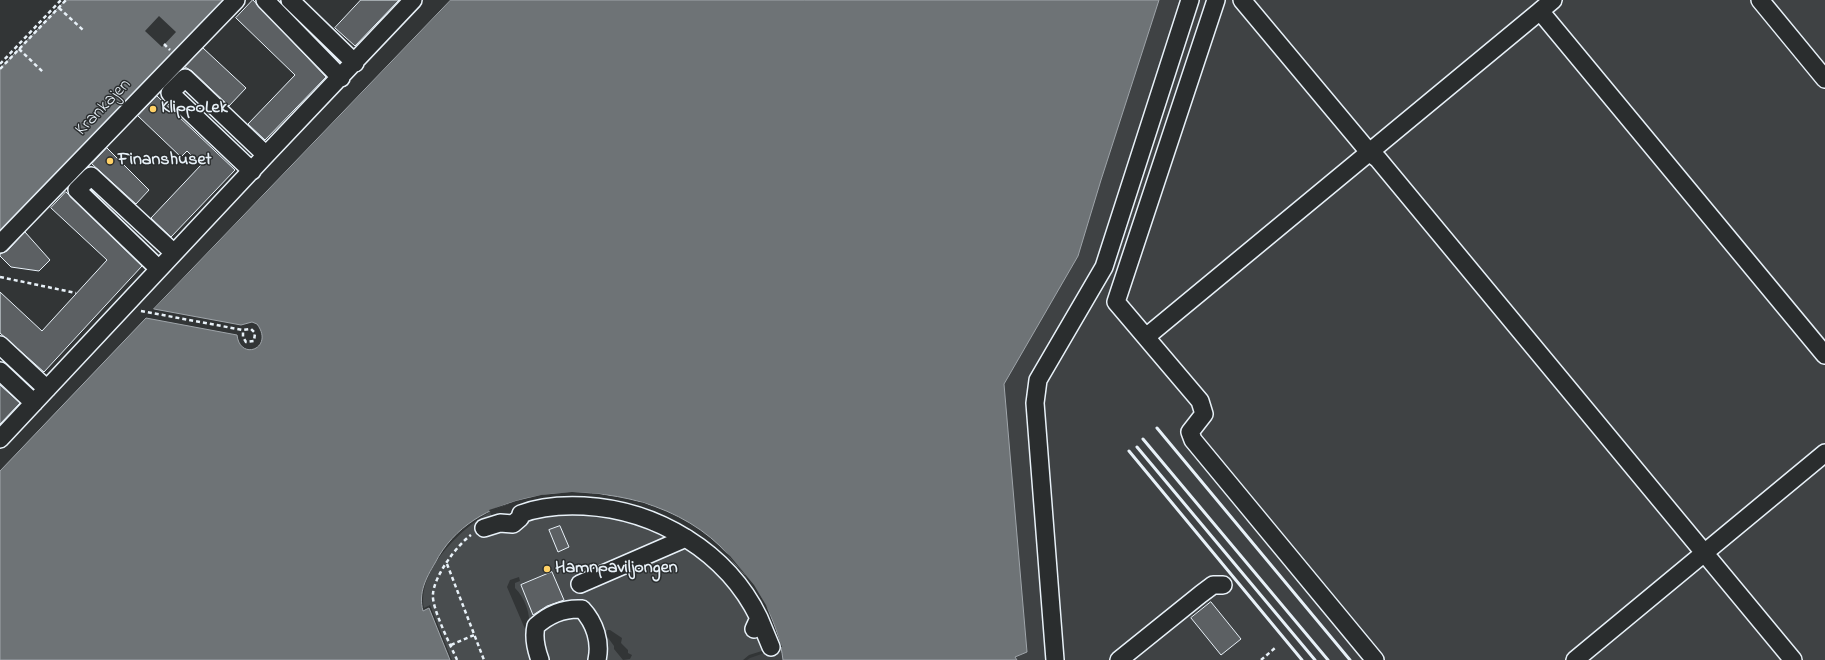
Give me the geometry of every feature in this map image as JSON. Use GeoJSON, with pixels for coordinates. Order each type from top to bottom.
{"type":"FeatureCollection","features":[{"type":"Feature","properties":{"kind":"street","name":"Krankajen"},"geometry":{"type":"LineString","coordinates":[[0,244],[236,0]]}},
{"type":"Feature","properties":{"kind":"street"},"geometry":{"type":"LineString","coordinates":[[265,0],[341,78]]}},
{"type":"Feature","properties":{"kind":"street"},"geometry":{"type":"LineString","coordinates":[[290,0],[354,63]]}},
{"type":"Feature","properties":{"kind":"street"},"geometry":{"type":"LineString","coordinates":[[0,439],[266,155],[414,0]]}},
{"type":"Feature","properties":{"kind":"street"},"geometry":{"type":"LineString","coordinates":[[1055,660],[1035,403],[1038,380],[1104,267],[1190,0]]}},
{"type":"Feature","properties":{"kind":"street"},"geometry":{"type":"LineString","coordinates":[[1216,0],[1116,302],[1200,401],[1204,414],[1190,432],[1193,440],[1375,660]]}},
{"type":"Feature","properties":{"kind":"street"},"geometry":{"type":"LineString","coordinates":[[1242,0],[1369,152],[1383,165],[1793,660]]}},
{"type":"Feature","properties":{"kind":"street"},"geometry":{"type":"LineString","coordinates":[[1146,337],[1553,0]]}},
{"type":"Feature","properties":{"kind":"street"},"geometry":{"type":"LineString","coordinates":[[1760,0],[1825,79]]}},
{"type":"Feature","properties":{"kind":"street"},"geometry":{"type":"LineString","coordinates":[[1540,11],[1825,355]]}},
{"type":"Feature","properties":{"kind":"street"},"geometry":{"type":"LineString","coordinates":[[252,171],[170,93],[185,78],[266,155]]}},
{"type":"Feature","properties":{"kind":"street"},"geometry":{"type":"LineString","coordinates":[[159,269],[77,190],[91,176],[174,254]]}},
{"type":"Feature","properties":{"kind":"street"},"geometry":{"type":"LineString","coordinates":[[0,344],[47,389]]}},
{"type":"Feature","properties":{"kind":"street"},"geometry":{"type":"LineString","coordinates":[[0,371],[34,403]]}},
{"type":"Feature","properties":{"kind":"street"},"geometry":{"type":"LineString","coordinates":[[1585,657],[1704,553],[1825,453]]}},
{"type":"Feature","properties":{"kind":"street"},"geometry":{"type":"LineString","coordinates":[[484,528],[500,523],[512,524],[517,521],[521,514],[552,506],[575,506],[602,507],[631,513],[671,529],[712,556],[728,571],[741,587],[756,624],[771,647]]}},
{"type":"Feature","properties":{"kind":"street"},"geometry":{"type":"LineString","coordinates":[[580,584],[686,538]]}},
{"type":"Feature","properties":{"kind":"street"},"geometry":{"type":"LineString","coordinates":[[1119,660],[1201,594],[1213,586],[1223,585]]}},
{"type":"Feature","properties":{"kind":"street"},"geometry":{"type":"LineString","coordinates":[[540,660],[534,634],[536,626],[552,614],[574,608],[582,609],[592,622],[598,639],[599,653],[597,660]]}},
{"type":"Feature","properties":{"kind":"path"},"geometry":{"type":"LineString","coordinates":[[0,64],[61,0]]}},
{"type":"Feature","properties":{"kind":"path"},"geometry":{"type":"LineString","coordinates":[[0,69],[66,0]]}},
{"type":"Feature","properties":{"kind":"path"},"geometry":{"type":"LineString","coordinates":[[59,8],[83,30]]}},
{"type":"Feature","properties":{"kind":"path"},"geometry":{"type":"LineString","coordinates":[[19,49],[43,72]]}},
{"type":"Feature","properties":{"kind":"path"},"geometry":{"type":"LineString","coordinates":[[0,277],[76,293]]}},
{"type":"Feature","properties":{"kind":"path"},"geometry":{"type":"LineString","coordinates":[[127,304],[142,311],[243,330],[250,329],[255,333],[254,341],[246,342],[243,337],[243,330]]}},
{"type":"Feature","properties":{"kind":"path"},"geometry":{"type":"LineString","coordinates":[[457,660],[434,604],[432,594],[446,563],[457,548],[470,536],[484,528]]}},
{"type":"Feature","properties":{"kind":"path"},"geometry":{"type":"LineString","coordinates":[[446,563],[484,660]]}},
{"type":"Feature","properties":{"kind":"path"},"geometry":{"type":"LineString","coordinates":[[451,645],[474,635]]}},
{"type":"Feature","properties":{"kind":"path"},"geometry":{"type":"LineString","coordinates":[[1261,660],[1275,648]]}},
{"type":"Feature","properties":{"kind":"shaded area"},"geometry":{"type":"Polygon","coordinates":[[[66,0],[224,0],[0,231],[0,69],[66,0]]]}},
{"type":"Feature","properties":{"kind":"shaded area"},"geometry":{"type":"Polygon","coordinates":[[[451,0],[1159,0],[1078,256],[1004,384],[1027,652],[1015,657],[1017,660],[783,660],[778,635],[762,600],[748,579],[720,546],[700,530],[655,506],[630,499],[579,493],[553,494],[514,502],[486,513],[474,520],[452,538],[432,569],[422,592],[423,611],[429,608],[450,660],[0,660],[0,471],[146,318],[237,335],[239,343],[244,348],[249,350],[255,349],[259,345],[262,340],[261,332],[257,324],[252,322],[241,325],[154,309],[451,0]]]}},
{"type":"Feature","properties":{"kind":"shaded area"},"geometry":{"type":"Polygon","coordinates":[[[1159,0],[1825,0],[1825,660],[1017,660],[1015,657],[1027,652],[1004,384],[1078,256],[1159,0]]]}},
{"type":"Feature","properties":{"kind":"shaded area"},"geometry":{"type":"Polygon","coordinates":[[[565,499],[719,553],[765,650],[749,655],[743,660],[623,660],[452,660],[430,605],[424,608],[424,594],[427,580],[443,552],[478,519],[490,512],[492,517],[501,514],[504,518],[565,499]],[[519,577],[510,580],[507,587],[525,629],[529,629],[528,612],[522,597],[515,588],[515,583],[520,581],[519,577]],[[607,630],[606,635],[614,646],[614,649],[623,660],[630,659],[632,655],[628,653],[628,650],[621,643],[622,638],[610,630],[607,630]]]}},
{"type":"Feature","properties":{"kind":"shaded area"},"geometry":{"type":"Polygon","coordinates":[[[782,647],[783,660],[747,660],[750,658],[782,647]]]}},
{"type":"Feature","properties":{"kind":"pier"},"geometry":{"type":"Polygon","coordinates":[[[159,16],[176,32],[162,47],[145,31],[159,16]]]}},
{"type":"Feature","properties":{"kind":"pier"},"geometry":{"type":"Polygon","coordinates":[[[572,492],[599,494],[644,503],[673,515],[709,538],[730,556],[754,585],[766,605],[782,647],[780,647],[764,606],[744,574],[729,557],[708,539],[672,517],[629,501],[599,496],[572,494],[542,497],[506,505],[490,512],[489,510],[516,501],[541,495],[572,492]]]}},
{"type":"Feature","properties":{"kind":"building"},"geometry":{"type":"Polygon","coordinates":[[[253,0],[326,77],[265,140],[248,124],[295,75],[236,18],[253,0]]]}},
{"type":"Feature","properties":{"kind":"building"},"geometry":{"type":"Polygon","coordinates":[[[361,0],[399,0],[355,46],[335,28],[361,0]]]}},
{"type":"Feature","properties":{"kind":"building"},"geometry":{"type":"Polygon","coordinates":[[[203,48],[246,88],[229,106],[192,71],[185,67],[203,48]]]}},
{"type":"Feature","properties":{"kind":"building"},"geometry":{"type":"Polygon","coordinates":[[[157,96],[235,170],[171,237],[151,218],[201,165],[187,151],[181,157],[138,116],[157,96]]]}},
{"type":"Feature","properties":{"kind":"building"},"geometry":{"type":"Polygon","coordinates":[[[107,148],[149,190],[136,204],[92,164],[107,148]]]}},
{"type":"Feature","properties":{"kind":"building"},"geometry":{"type":"Polygon","coordinates":[[[66,192],[142,266],[44,372],[0,333],[0,292],[42,331],[107,260],[51,208],[66,192]]]}},
{"type":"Feature","properties":{"kind":"building"},"geometry":{"type":"Polygon","coordinates":[[[25,232],[50,260],[39,271],[11,267],[0,256],[0,254],[7,251],[25,232]]]}},
{"type":"Feature","properties":{"kind":"building"},"geometry":{"type":"Polygon","coordinates":[[[0,385],[20,403],[0,424],[0,385]]]}},
{"type":"Feature","properties":{"kind":"building"},"geometry":{"type":"Polygon","coordinates":[[[560,526],[569,547],[558,552],[549,530],[560,526]]]}},
{"type":"Feature","properties":{"kind":"building","name":"Hamnpaviljongen"},"geometry":{"type":"Polygon","coordinates":[[[552,572],[564,600],[547,606],[533,615],[521,585],[552,572]]]}},
{"type":"Feature","properties":{"kind":"building"},"geometry":{"type":"Polygon","coordinates":[[[1211,602],[1241,639],[1221,655],[1191,618],[1211,602]]]}},
{"type":"Feature","properties":{"kind":"railway"},"geometry":{"type":"LineString","coordinates":[[1157,428],[1350,660]]}},
{"type":"Feature","properties":{"kind":"railway"},"geometry":{"type":"LineString","coordinates":[[1143,439],[1328,660]]}},
{"type":"Feature","properties":{"kind":"railway"},"geometry":{"type":"LineString","coordinates":[[1137,447],[1315,660]]}},
{"type":"Feature","properties":{"kind":"railway"},"geometry":{"type":"LineString","coordinates":[[1129,451],[1302,660]]}},
{"type":"Feature","properties":{"kind":"place","name":"KlippoLek"},"geometry":{"type":"Point","coordinates":[153,109]}},
{"type":"Feature","properties":{"kind":"place","name":"Finanshuset"},"geometry":{"type":"Point","coordinates":[110,161]}},
{"type":"Feature","properties":{"kind":"place","name":"Hamnpaviljongen"},"geometry":{"type":"Point","coordinates":[547,569]}}]}
